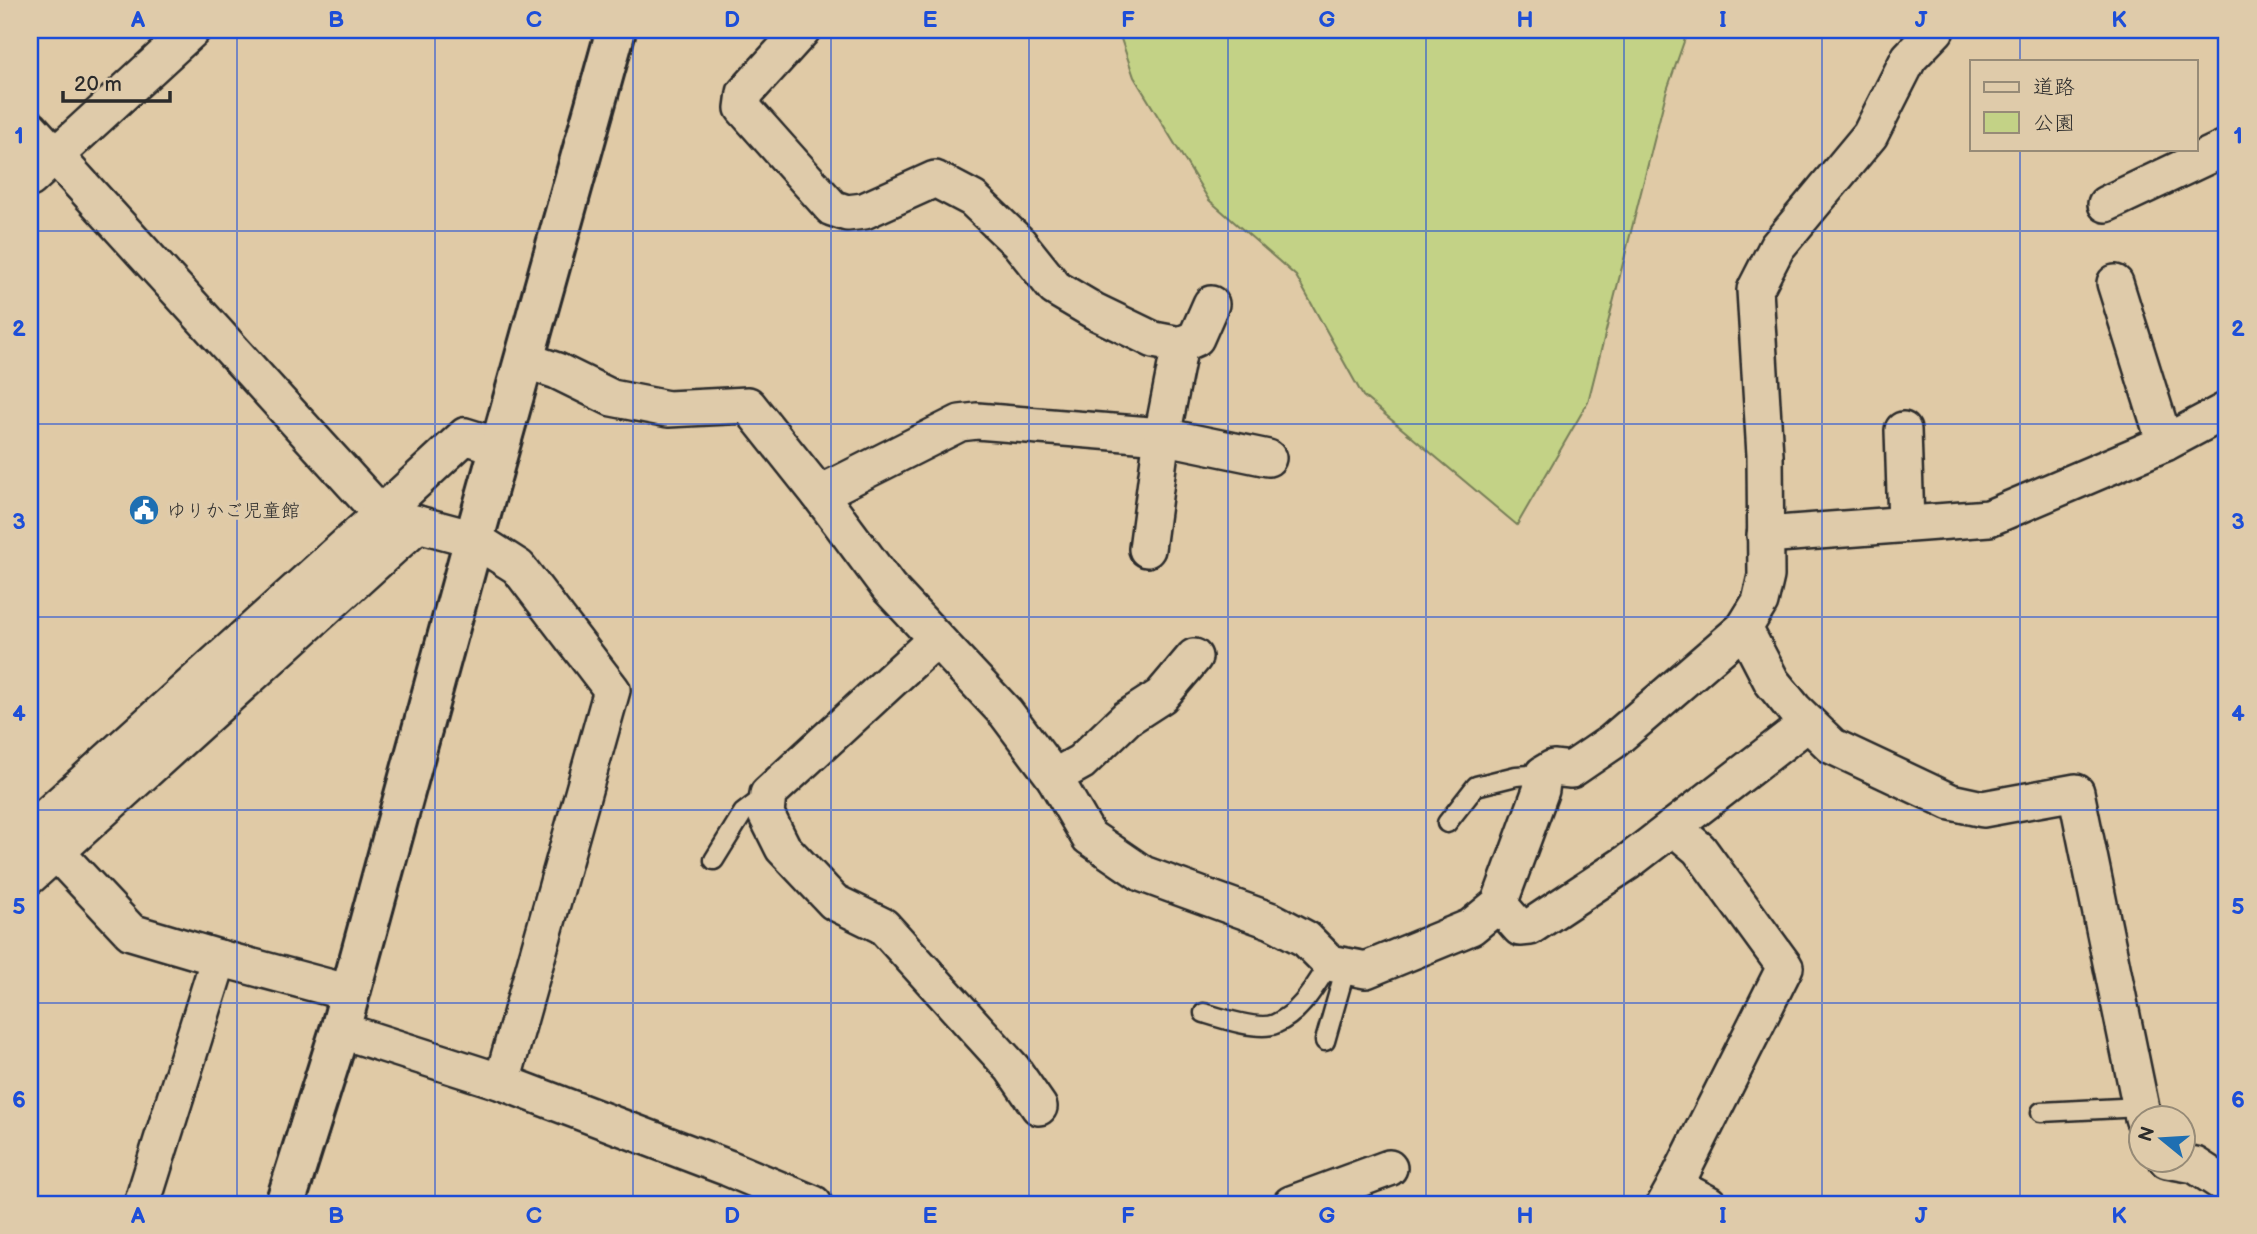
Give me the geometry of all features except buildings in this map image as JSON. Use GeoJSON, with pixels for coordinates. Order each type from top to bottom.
{"type":"FeatureCollection","features":[{"type":"Feature","properties":{"kind":"street"},"geometry":{"type":"LineString","coordinates":[[42,167],[192,30]]}},
{"type":"Feature","properties":{"kind":"street"},"geometry":{"type":"LineString","coordinates":[[285,1204],[340,1030],[616,30]]}},
{"type":"Feature","properties":{"kind":"street"},"geometry":{"type":"LineString","coordinates":[[802,30],[746,93],[743,108],[832,208],[847,213],[864,211],[935,179],[973,199],[1019,243],[1055,288],[1094,311],[1154,340],[1180,345],[1195,338],[1211,304]]}},
{"type":"Feature","properties":{"kind":"street"},"geometry":{"type":"LineString","coordinates":[[525,360],[557,371],[611,398],[668,409],[748,405],[889,588],[1006,713],[1054,778],[1089,837],[1143,874],[1272,921],[1306,939],[1338,965],[1366,970],[1471,927],[1499,904],[1541,790],[1544,774],[1553,768],[1571,770],[1612,742],[1744,628],[1760,602],[1766,576],[1765,455],[1755,290],[1777,247],[1870,135],[1909,58],[1936,30]]}},
{"type":"Feature","properties":{"kind":"street"},"geometry":{"type":"LineString","coordinates":[[30,128],[42,167],[381,514],[474,539],[518,567],[612,690],[502,1082]]}},
{"type":"Feature","properties":{"kind":"street"},"geometry":{"type":"LineString","coordinates":[[2106,204],[2227,147]]}},
{"type":"Feature","properties":{"kind":"street"},"geometry":{"type":"LineString","coordinates":[[2115,283],[2165,443]]}},
{"type":"Feature","properties":{"kind":"street"},"geometry":{"type":"LineString","coordinates":[[1147,549],[1162,436],[1180,345]]}},
{"type":"Feature","properties":{"kind":"street"},"geometry":{"type":"LineString","coordinates":[[1765,535],[1989,517],[2165,443],[2227,410]]}},
{"type":"Feature","properties":{"kind":"street"},"geometry":{"type":"LineString","coordinates":[[819,494],[960,423],[977,421],[1162,436],[1268,458]]}},
{"type":"Feature","properties":{"kind":"street"},"geometry":{"type":"LineString","coordinates":[[1903,430],[1906,524]]}},
{"type":"Feature","properties":{"kind":"street"},"geometry":{"type":"LineString","coordinates":[[30,876],[43,841],[464,436],[500,447]]}},
{"type":"Feature","properties":{"kind":"street"},"geometry":{"type":"LineString","coordinates":[[43,841],[418,524]]}},
{"type":"Feature","properties":{"kind":"street"},"geometry":{"type":"LineString","coordinates":[[1744,628],[1772,682],[1832,746],[1951,802],[1983,810],[2076,792],[2140,1104]]}},
{"type":"Feature","properties":{"kind":"street"},"geometry":{"type":"LineString","coordinates":[[936,639],[768,794],[766,814],[783,848],[834,902],[883,926],[1012,1068],[1039,1107]]}},
{"type":"Feature","properties":{"kind":"street"},"geometry":{"type":"LineString","coordinates":[[1054,778],[1081,762],[1127,718],[1161,696],[1194,657]]}},
{"type":"Feature","properties":{"kind":"street"},"geometry":{"type":"LineString","coordinates":[[1499,904],[1520,928],[1530,927],[1628,862],[1808,723]]}},
{"type":"Feature","properties":{"kind":"street"},"geometry":{"type":"LineString","coordinates":[[1673,827],[1699,849],[1785,967],[1670,1195],[1709,1204]]}},
{"type":"Feature","properties":{"kind":"street"},"geometry":{"type":"LineString","coordinates":[[43,841],[131,932],[350,993]]}},
{"type":"Feature","properties":{"kind":"street"},"geometry":{"type":"LineString","coordinates":[[142,1204],[219,958]]}},
{"type":"Feature","properties":{"kind":"street"},"geometry":{"type":"LineString","coordinates":[[340,1030],[502,1082],[728,1168],[814,1204]]}},
{"type":"Feature","properties":{"kind":"street"},"geometry":{"type":"LineString","coordinates":[[1291,1204],[1389,1168]]}},
{"type":"Feature","properties":{"kind":"street"},"geometry":{"type":"LineString","coordinates":[[2198,1168],[2227,1186]]}},
{"type":"Feature","properties":{"kind":"lane"},"geometry":{"type":"LineString","coordinates":[[1447,823],[1476,786],[1516,776],[1544,774]]}},
{"type":"Feature","properties":{"kind":"lane"},"geometry":{"type":"LineString","coordinates":[[713,860],[743,813],[768,794]]}},
{"type":"Feature","properties":{"kind":"lane"},"geometry":{"type":"LineString","coordinates":[[1204,1013],[1239,1024],[1273,1026],[1301,1007],[1338,965]]}},
{"type":"Feature","properties":{"kind":"lane"},"geometry":{"type":"LineString","coordinates":[[1325,1041],[1338,965]]}},
{"type":"Feature","properties":{"kind":"lane"},"geometry":{"type":"LineString","coordinates":[[2041,1112],[2128,1112]]}},
{"type":"Feature","properties":{"kind":"green space"},"geometry":{"type":"Polygon","coordinates":[[[1118,30],[1688,30],[1666,93],[1588,402],[1517,525],[1363,396],[1296,276],[1209,200],[1134,77],[1118,30]]]}},
{"type":"Feature","properties":{"kind":"place","name":"ゆりかご児童館"},"geometry":{"type":"Point","coordinates":[144,510]}}]}
